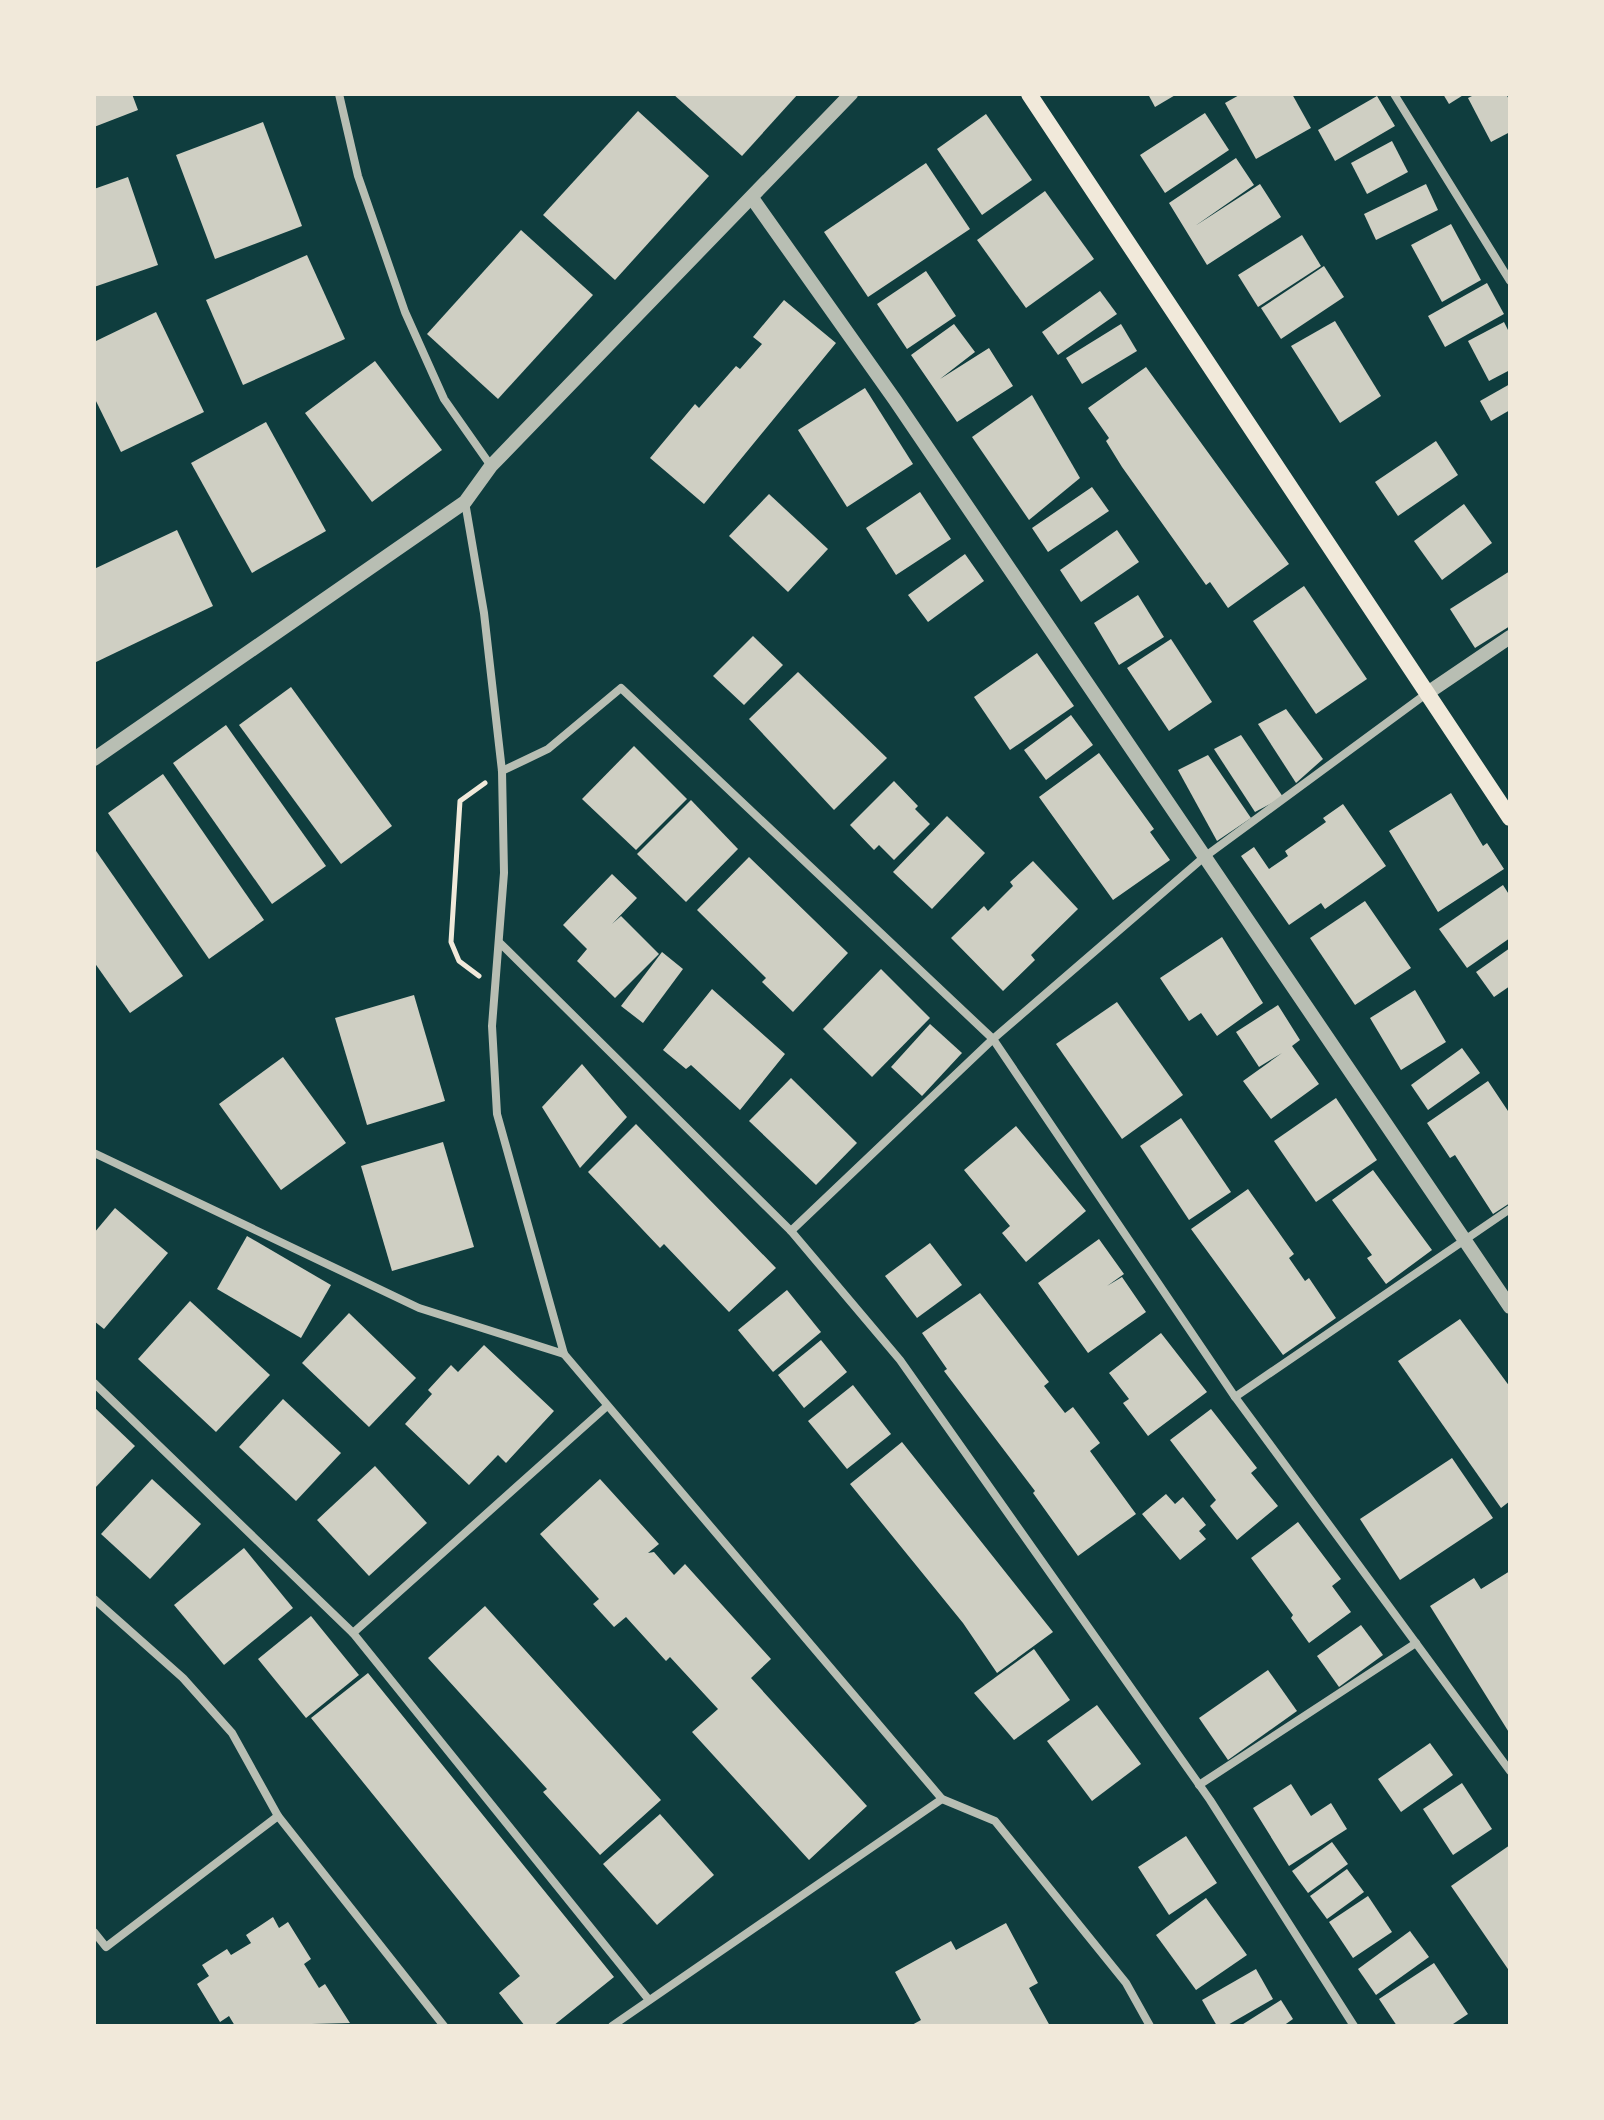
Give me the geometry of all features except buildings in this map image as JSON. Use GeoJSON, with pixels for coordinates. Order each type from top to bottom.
{"type":"FeatureCollection","features":[{"type":"Feature","properties":{"kind":"main road"},"geometry":{"type":"LineString","coordinates":[[1029,94],[1510,818]]}},
{"type":"Feature","properties":{"kind":"street"},"geometry":{"type":"LineString","coordinates":[[339,94],[358,176],[405,312],[444,399],[491,466]]}},
{"type":"Feature","properties":{"kind":"street"},"geometry":{"type":"LineString","coordinates":[[94,759],[465,502],[491,466],[851,94]]}},
{"type":"Feature","properties":{"kind":"street"},"geometry":{"type":"LineString","coordinates":[[1394,94],[1510,281]]}},
{"type":"Feature","properties":{"kind":"street"},"geometry":{"type":"LineString","coordinates":[[752,198],[895,400],[1510,1307]]}},
{"type":"Feature","properties":{"kind":"street"},"geometry":{"type":"LineString","coordinates":[[465,502],[484,613],[502,771],[504,873],[501,944],[492,1026],[497,1114],[564,1354],[942,1799],[995,1821],[1126,1983],[1150,2026]]}},
{"type":"Feature","properties":{"kind":"street"},"geometry":{"type":"LineString","coordinates":[[791,1231],[993,1039],[1203,858],[1426,694],[1510,637]]}},
{"type":"Feature","properties":{"kind":"street"},"geometry":{"type":"LineString","coordinates":[[502,771],[548,749],[621,688],[993,1039],[1235,1397],[1510,1771]]}},
{"type":"Feature","properties":{"kind":"street"},"geometry":{"type":"LineString","coordinates":[[501,944],[791,1231],[900,1360],[1199,1785],[1354,2026]]}},
{"type":"Feature","properties":{"kind":"street"},"geometry":{"type":"LineString","coordinates":[[94,1153],[419,1308],[564,1354]]}},
{"type":"Feature","properties":{"kind":"street"},"geometry":{"type":"LineString","coordinates":[[1235,1397],[1510,1209]]}},
{"type":"Feature","properties":{"kind":"street"},"geometry":{"type":"LineString","coordinates":[[94,1383],[353,1633],[649,2000]]}},
{"type":"Feature","properties":{"kind":"street"},"geometry":{"type":"LineString","coordinates":[[353,1633],[607,1406]]}},
{"type":"Feature","properties":{"kind":"street"},"geometry":{"type":"LineString","coordinates":[[94,1599],[183,1678],[232,1733],[278,1816],[444,2026]]}},
{"type":"Feature","properties":{"kind":"street"},"geometry":{"type":"LineString","coordinates":[[1199,1785],[1416,1643]]}},
{"type":"Feature","properties":{"kind":"street"},"geometry":{"type":"LineString","coordinates":[[612,2026],[942,1799]]}},
{"type":"Feature","properties":{"kind":"street"},"geometry":{"type":"LineString","coordinates":[[94,1932],[106,1947],[278,1816]]}},
{"type":"Feature","properties":{"kind":"path"},"geometry":{"type":"LineString","coordinates":[[496,989],[459,961],[451,942],[460,801],[502,771]]}}]}
